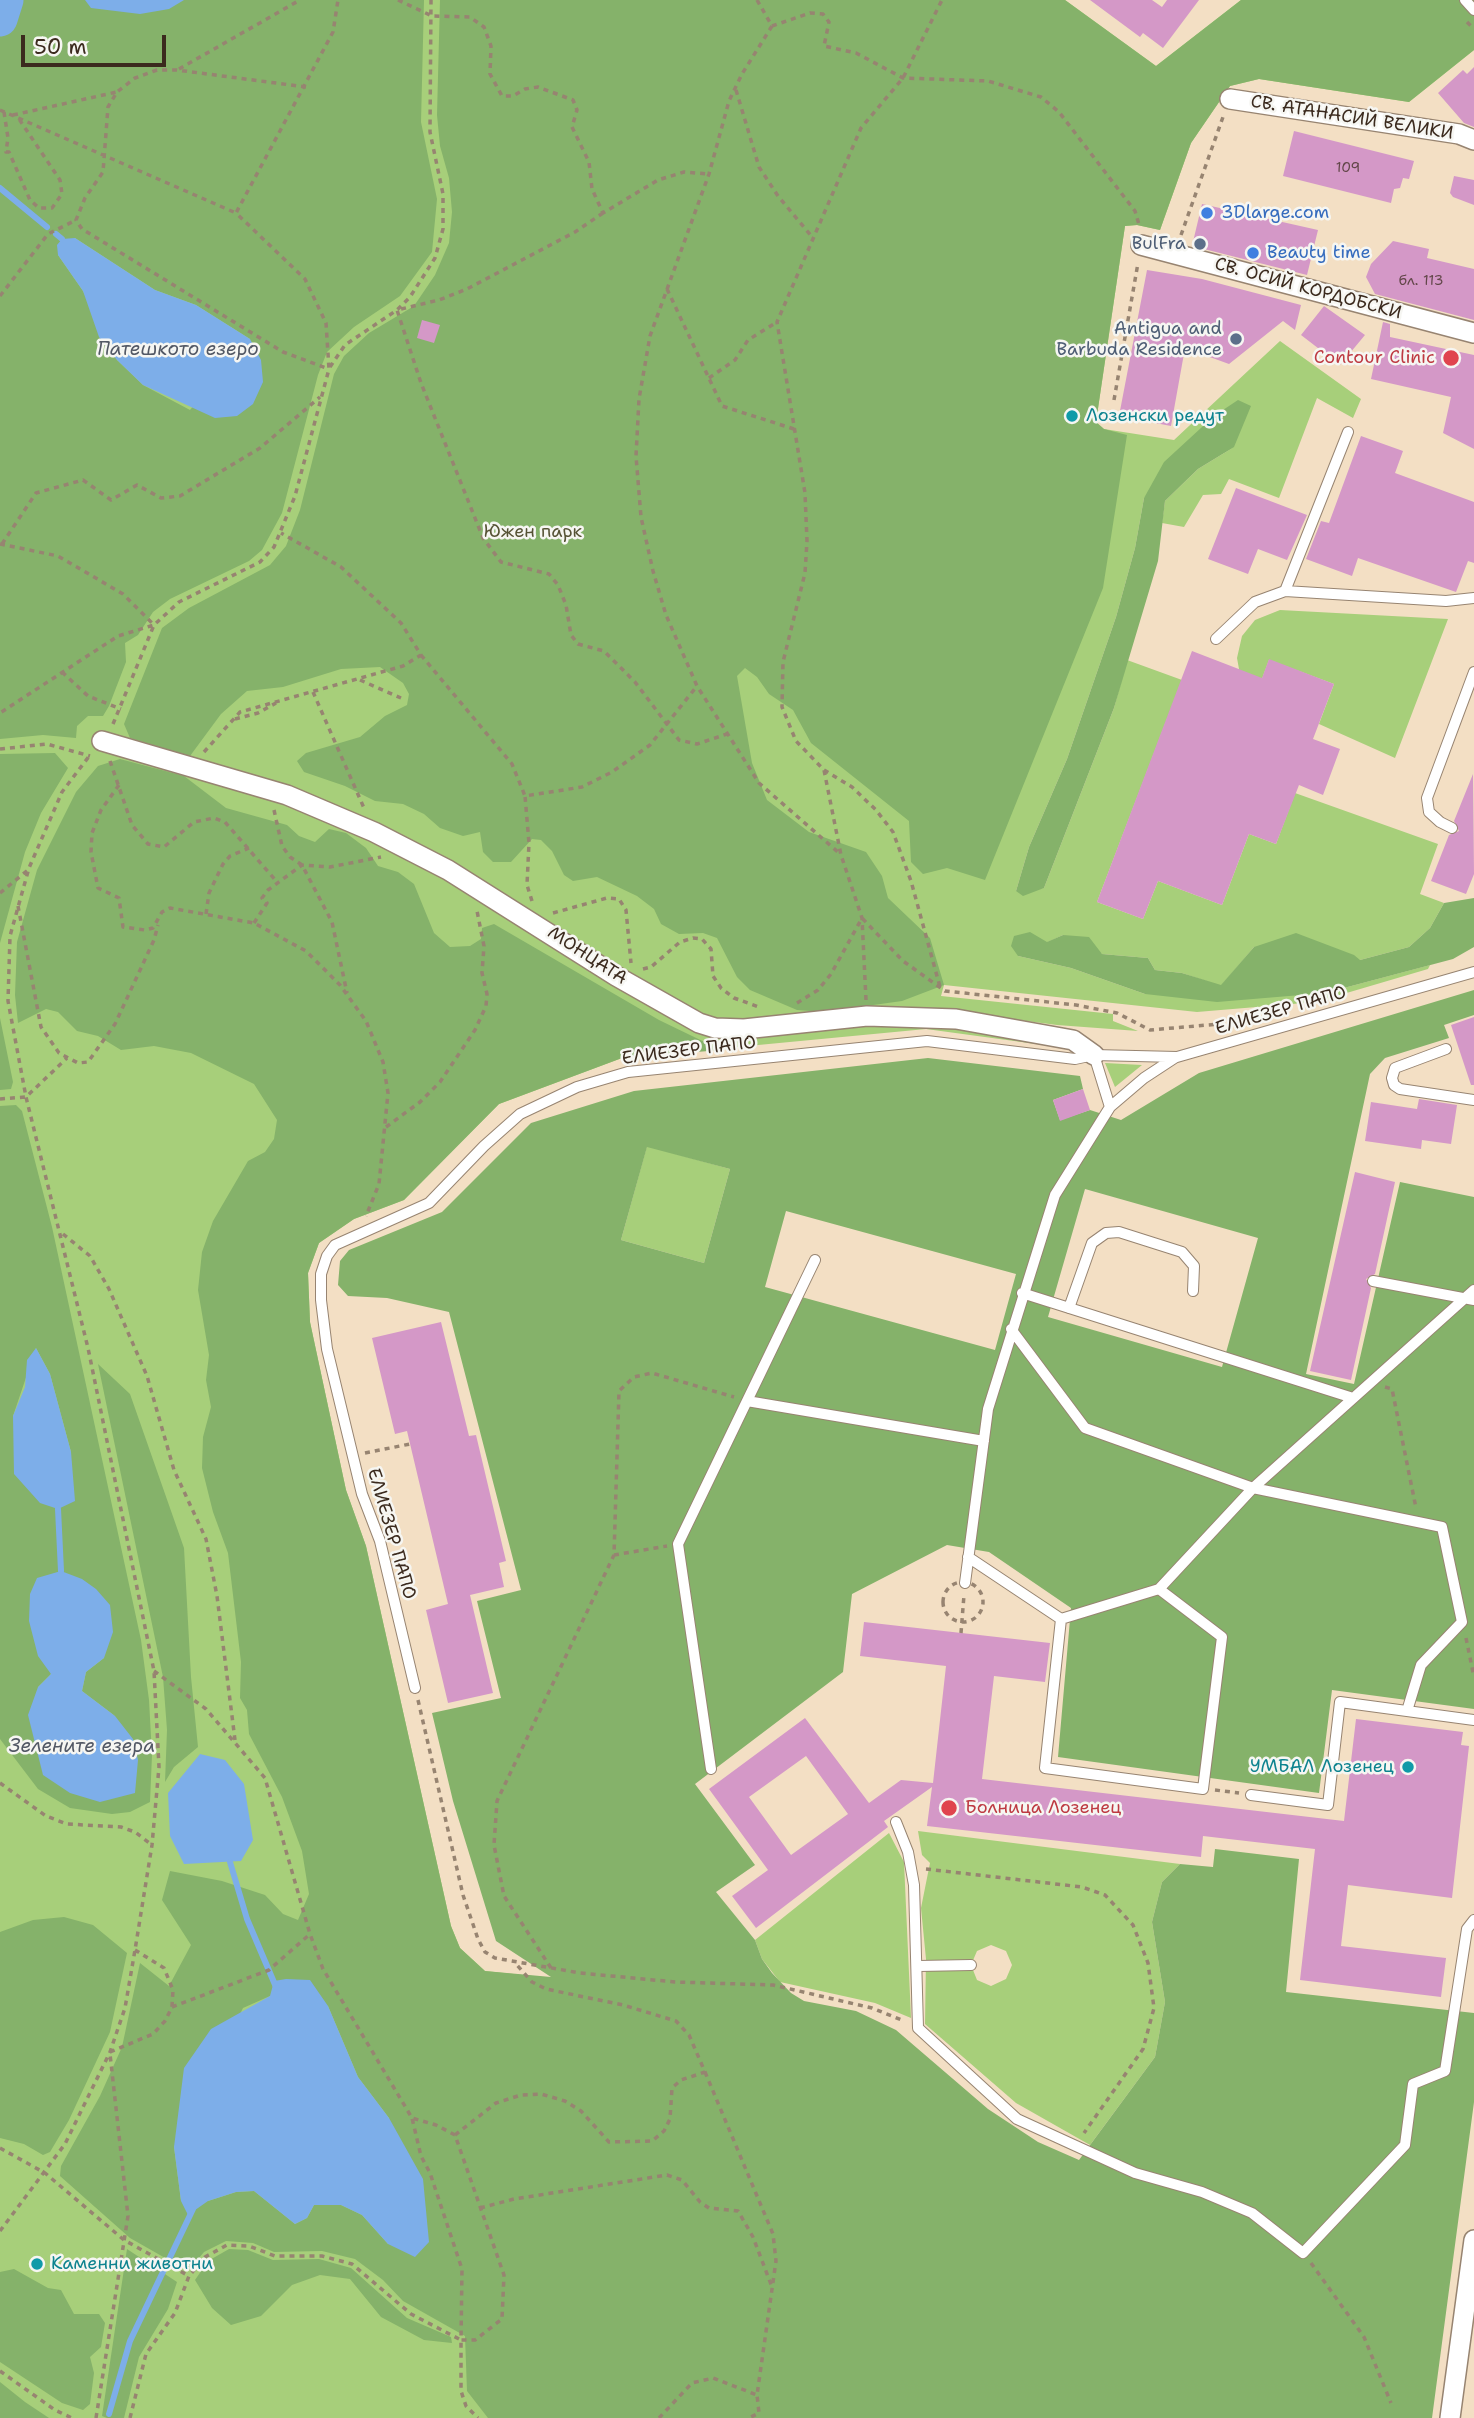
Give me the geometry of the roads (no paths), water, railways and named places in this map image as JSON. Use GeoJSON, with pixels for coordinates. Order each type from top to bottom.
{"type":"FeatureCollection","features":[{"type":"Feature","properties":{"kind":"street","name":"СВ. АТАНАСИЙ ВЕЛИКИ"},"geometry":{"type":"LineString","coordinates":[[1230,99],[1459,134],[1474,140]]}},
{"type":"Feature","properties":{"kind":"street","name":"СВ. ОСИЙ КОРДОБСКИ"},"geometry":{"type":"LineString","coordinates":[[1140,255],[1174,253],[1474,333]]}},
{"type":"Feature","properties":{"kind":"street","name":"МОНЦАТА"},"geometry":{"type":"LineString","coordinates":[[96,749],[192,767],[270,791],[374,832],[481,890],[537,916],[648,995],[680,1014],[715,1028],[744,1029],[867,1016],[956,1019],[1036,1031],[1073,1040],[1094,1055]]}},
{"type":"Feature","properties":{"kind":"street"},"geometry":{"type":"LineString","coordinates":[[1450,2418],[1468,2347],[1474,2240]]}},
{"type":"Feature","properties":{"kind":"lane"},"geometry":{"type":"LineString","coordinates":[[1465,0],[1474,10]]}},
{"type":"Feature","properties":{"kind":"lane"},"geometry":{"type":"LineString","coordinates":[[1285,591],[1348,432]]}},
{"type":"Feature","properties":{"kind":"lane"},"geometry":{"type":"LineString","coordinates":[[1216,639],[1255,602],[1285,591],[1446,601],[1474,598]]}},
{"type":"Feature","properties":{"kind":"lane"},"geometry":{"type":"LineString","coordinates":[[1452,828],[1429,812],[1427,799],[1474,671]]}},
{"type":"Feature","properties":{"kind":"lane","name":"ЕЛИЕЗЕР ПАПО"},"geometry":{"type":"LineString","coordinates":[[415,1688],[380,1541],[362,1494],[327,1349],[321,1274],[327,1256],[335,1245],[352,1235],[429,1203],[484,1146],[520,1114],[577,1087],[628,1072],[927,1041],[1074,1059],[1094,1055],[1177,1057],[1474,972]]}},
{"type":"Feature","properties":{"kind":"lane"},"geometry":{"type":"LineString","coordinates":[[1446,1049],[1395,1068],[1392,1077],[1394,1085],[1400,1089],[1474,1100]]}},
{"type":"Feature","properties":{"kind":"lane"},"geometry":{"type":"LineString","coordinates":[[1094,1055],[1110,1107]]}},
{"type":"Feature","properties":{"kind":"lane"},"geometry":{"type":"LineString","coordinates":[[965,1583],[988,1409],[1022,1293],[1055,1195],[1110,1107],[1144,1078],[1177,1057]]}},
{"type":"Feature","properties":{"kind":"lane"},"geometry":{"type":"LineString","coordinates":[[1069,1308],[1092,1243],[1106,1233],[1119,1232],[1182,1252],[1194,1266],[1194,1291]]}},
{"type":"Feature","properties":{"kind":"lane"},"geometry":{"type":"LineString","coordinates":[[711,1769],[678,1544],[815,1260]]}},
{"type":"Feature","properties":{"kind":"lane"},"geometry":{"type":"LineString","coordinates":[[1373,1281],[1469,1299]]}},
{"type":"Feature","properties":{"kind":"lane"},"geometry":{"type":"LineString","coordinates":[[1061,1619],[1159,1589],[1252,1488],[1469,1299],[1474,1290]]}},
{"type":"Feature","properties":{"kind":"lane"},"geometry":{"type":"LineString","coordinates":[[1022,1293],[1353,1398]]}},
{"type":"Feature","properties":{"kind":"lane"},"geometry":{"type":"LineString","coordinates":[[1012,1329],[1085,1428],[1252,1488],[1442,1527],[1462,1622],[1421,1665],[1408,1711]]}},
{"type":"Feature","properties":{"kind":"lane"},"geometry":{"type":"LineString","coordinates":[[747,1401],[984,1441]]}},
{"type":"Feature","properties":{"kind":"lane"},"geometry":{"type":"LineString","coordinates":[[968,1557],[1061,1619]]}},
{"type":"Feature","properties":{"kind":"lane"},"geometry":{"type":"LineString","coordinates":[[1061,1619],[1045,1768],[1203,1789],[1222,1637],[1159,1589]]}},
{"type":"Feature","properties":{"kind":"lane"},"geometry":{"type":"LineString","coordinates":[[1251,1795],[1328,1805],[1340,1702],[1474,1720]]}},
{"type":"Feature","properties":{"kind":"lane"},"geometry":{"type":"LineString","coordinates":[[896,1822],[912,1868],[919,1966],[918,2028],[1017,2119],[1135,2173],[1202,2192],[1252,2213],[1303,2253],[1405,2145],[1413,2084],[1445,2071],[1467,1929],[1474,1920]]}},
{"type":"Feature","properties":{"kind":"lane"},"geometry":{"type":"LineString","coordinates":[[919,1966],[971,1965]]}},
{"type":"Feature","properties":{"kind":"water"},"geometry":{"type":"Polygon","coordinates":[[[85,0],[184,0],[169,9],[140,14],[91,8],[85,0]]]}},
{"type":"Feature","properties":{"kind":"water","name":"Патешкото езеро"},"geometry":{"type":"Polygon","coordinates":[[[75,238],[155,290],[196,305],[250,339],[261,360],[263,382],[253,404],[237,416],[215,418],[143,385],[117,360],[99,337],[83,291],[58,255],[57,245],[62,239],[75,238]]]}},
{"type":"Feature","properties":{"kind":"water"},"geometry":{"type":"Polygon","coordinates":[[[36,1348],[50,1374],[71,1452],[75,1501],[58,1509],[40,1503],[14,1474],[13,1416],[25,1387],[27,1360],[36,1348]]]}},
{"type":"Feature","properties":{"kind":"water","name":"Зелените езера"},"geometry":{"type":"Polygon","coordinates":[[[61,1571],[82,1579],[96,1589],[110,1605],[113,1632],[104,1658],[86,1672],[82,1691],[115,1716],[133,1739],[138,1760],[135,1793],[100,1802],[70,1793],[43,1775],[28,1715],[38,1687],[51,1674],[38,1656],[29,1621],[30,1594],[37,1578],[61,1571]]]}},
{"type":"Feature","properties":{"kind":"water"},"geometry":{"type":"Polygon","coordinates":[[[200,1754],[225,1760],[244,1784],[253,1840],[241,1861],[184,1864],[170,1836],[168,1793],[200,1754]]]}},
{"type":"Feature","properties":{"kind":"water"},"geometry":{"type":"Polygon","coordinates":[[[310,1980],[328,2006],[358,2077],[389,2118],[423,2179],[429,2242],[415,2257],[388,2244],[362,2215],[341,2205],[314,2205],[307,2218],[295,2224],[254,2191],[236,2192],[208,2201],[188,2215],[181,2201],[174,2147],[184,2068],[211,2029],[270,1996],[274,1981],[310,1980]]]}},
{"type":"Feature","properties":{"kind":"waterway"},"geometry":{"type":"LineString","coordinates":[[0,19],[6,0]]}},
{"type":"Feature","properties":{"kind":"waterway"},"geometry":{"type":"LineString","coordinates":[[0,188],[47,227]]}},
{"type":"Feature","properties":{"kind":"waterway"},"geometry":{"type":"LineString","coordinates":[[56,234],[62,239]]}},
{"type":"Feature","properties":{"kind":"waterway"},"geometry":{"type":"LineString","coordinates":[[58,1509],[61,1571]]}},
{"type":"Feature","properties":{"kind":"waterway"},"geometry":{"type":"LineString","coordinates":[[230,1862],[247,1919],[276,1987]]}},
{"type":"Feature","properties":{"kind":"waterway"},"geometry":{"type":"LineString","coordinates":[[109,2414],[130,2341],[193,2209]]}},
{"type":"Feature","properties":{"kind":"place","name":"3Dlarge.com"},"geometry":{"type":"Point","coordinates":[1207,213]}},
{"type":"Feature","properties":{"kind":"place","name":"BulFra"},"geometry":{"type":"Point","coordinates":[1200,244]}},
{"type":"Feature","properties":{"kind":"place","name":"Beauty time"},"geometry":{"type":"Point","coordinates":[1253,253]}},
{"type":"Feature","properties":{"kind":"place","name":"Antigua and Barbuda Residence"},"geometry":{"type":"Point","coordinates":[1236,339]}},
{"type":"Feature","properties":{"kind":"place","name":"Contour Clinic"},"geometry":{"type":"Point","coordinates":[1451,358]}},
{"type":"Feature","properties":{"kind":"place","name":"Лозенски редут"},"geometry":{"type":"Point","coordinates":[1072,416]}},
{"type":"Feature","properties":{"kind":"place","name":"УМБАЛ Лозенец"},"geometry":{"type":"Point","coordinates":[1408,1767]}},
{"type":"Feature","properties":{"kind":"place","name":"Болница Лозенец"},"geometry":{"type":"Point","coordinates":[949,1808]}},
{"type":"Feature","properties":{"kind":"place","name":"Каменни животни"},"geometry":{"type":"Point","coordinates":[37,2264]}},
{"type":"Feature","properties":{"kind":"park label","name":"Южен парк"},"geometry":{"type":"Point","coordinates":[533,532]}}]}
